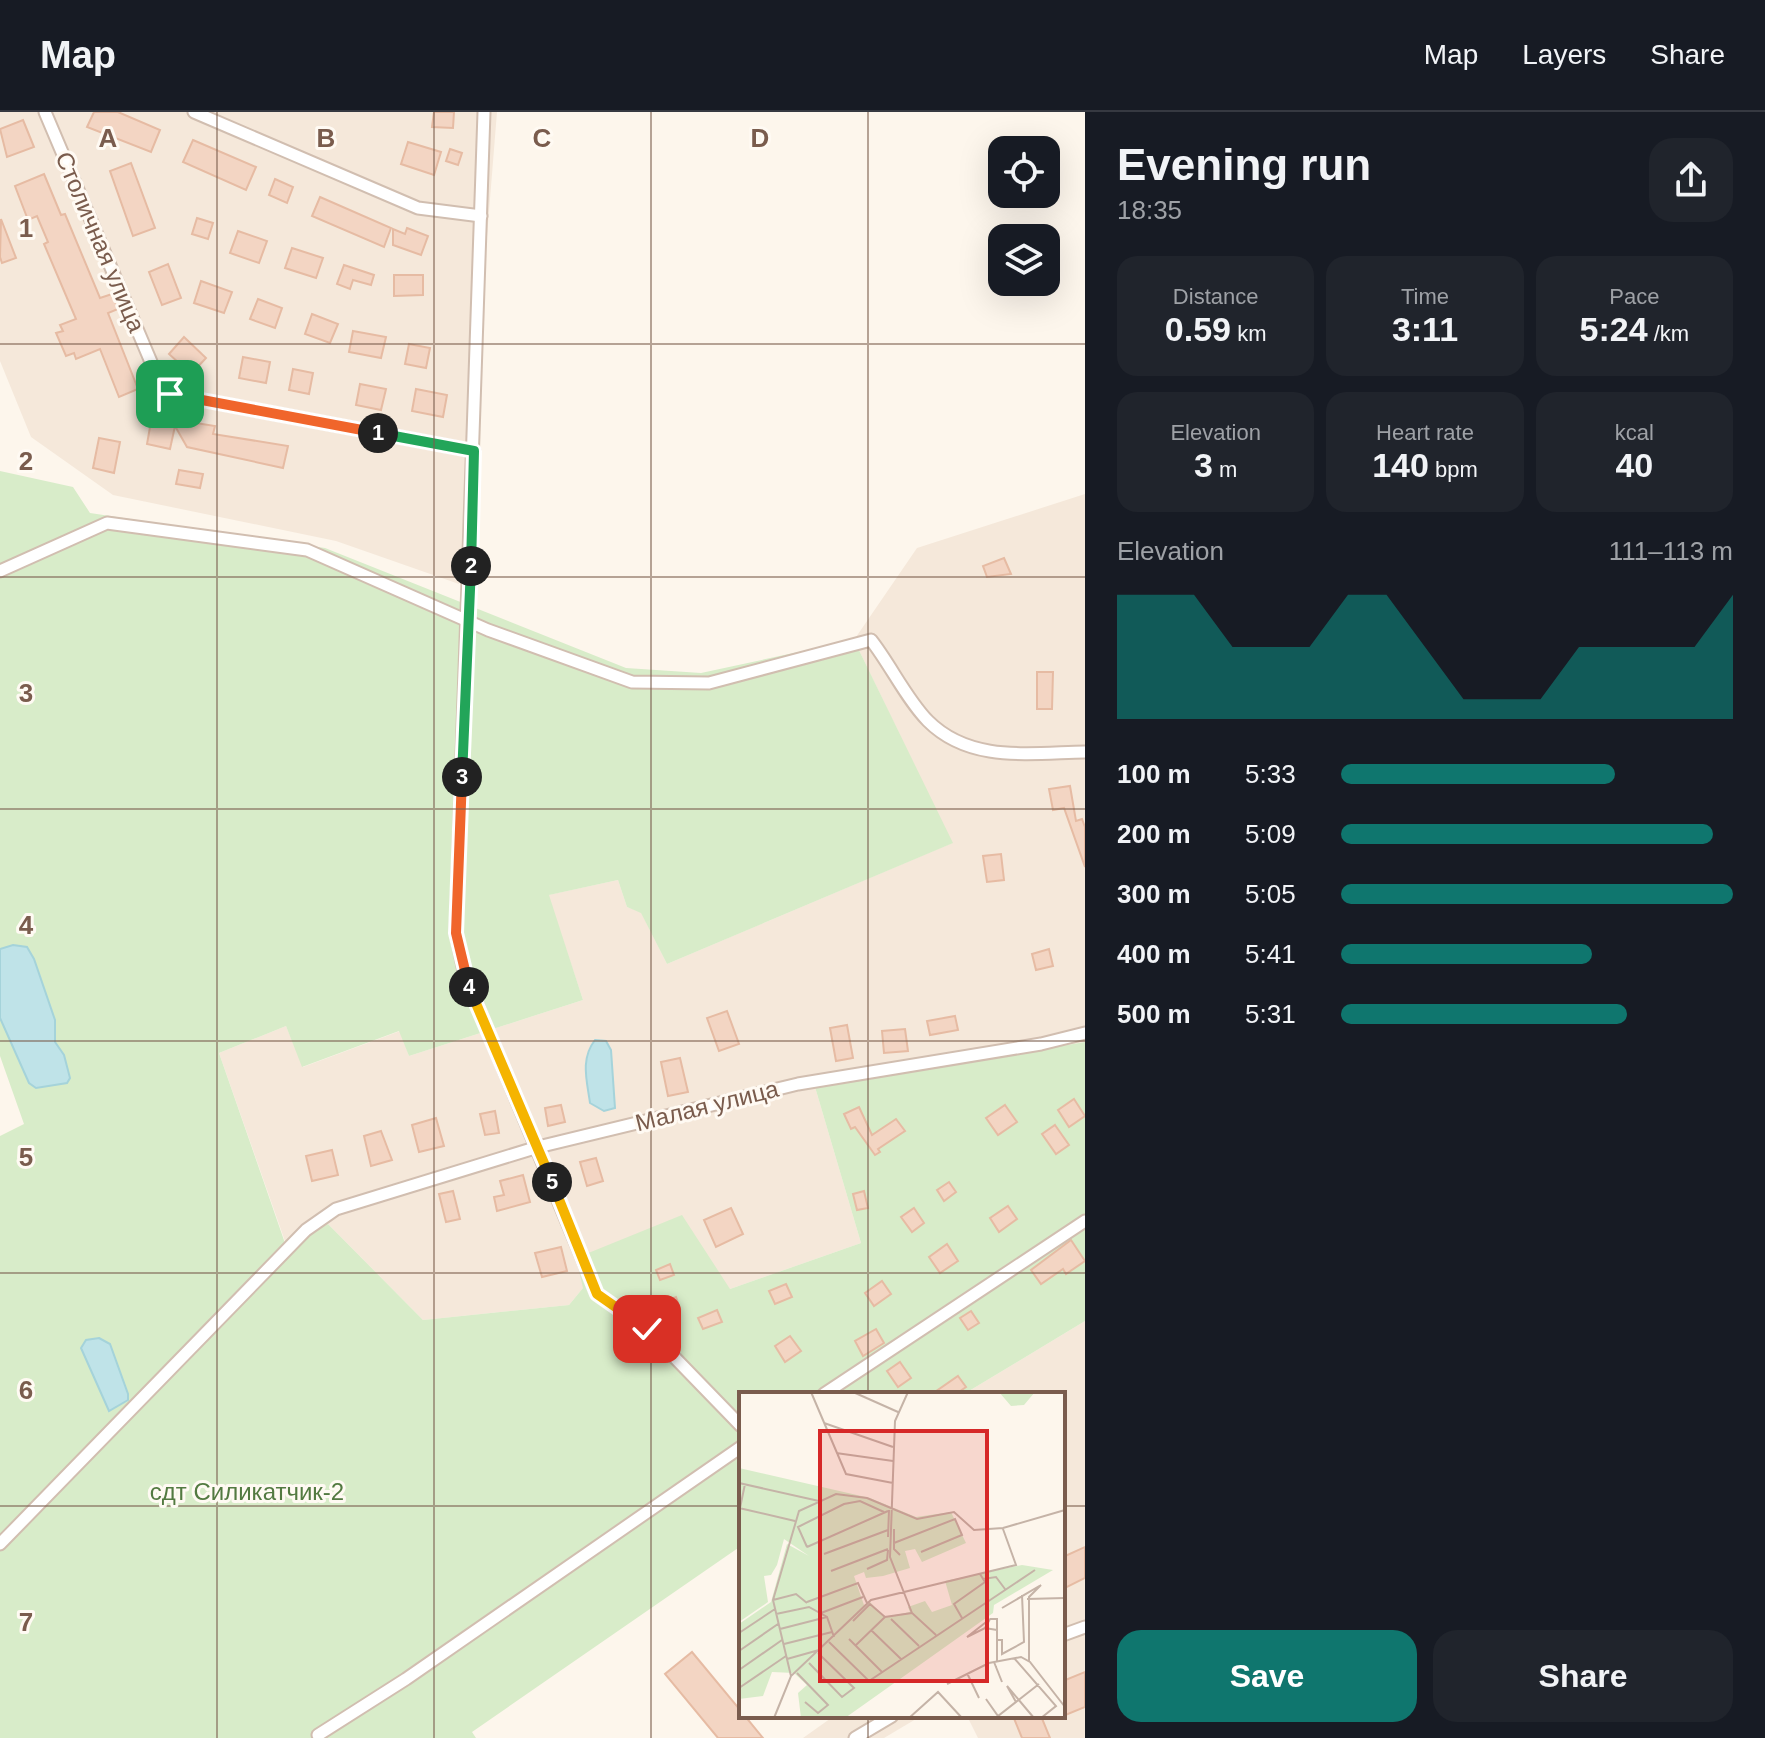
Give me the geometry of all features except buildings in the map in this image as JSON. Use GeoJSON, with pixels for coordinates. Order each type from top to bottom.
{"type":"FeatureCollection","features":[{"type":"Feature","properties":{"kind":"street","name":"Столичная улица"},"geometry":{"type":"LineString","coordinates":[[45,112],[154,369],[170,394],[474,451]]}},
{"type":"Feature","properties":{"kind":"street"},"geometry":{"type":"LineString","coordinates":[[194,112],[418,208],[481,216]]}},
{"type":"Feature","properties":{"kind":"street"},"geometry":{"type":"LineString","coordinates":[[484,112],[456,933],[465,976],[597,1294],[647,1329],[739,1424]]}},
{"type":"Feature","properties":{"kind":"street"},"geometry":{"type":"LineString","coordinates":[[2,568],[107,523],[307,550],[469,621],[632,682],[709,683],[871,640],[926,719],[950,739],[979,750],[1000,753],[1085,752]]}},
{"type":"Feature","properties":{"kind":"street","name":"Малая улица"},"geometry":{"type":"LineString","coordinates":[[0,1544],[306,1230],[336,1209],[538,1147],[798,1084],[1041,1044],[1085,1033]]}},
{"type":"Feature","properties":{"kind":"street"},"geometry":{"type":"LineString","coordinates":[[827,1392],[1085,1221]]}},
{"type":"Feature","properties":{"kind":"street"},"geometry":{"type":"LineString","coordinates":[[318,1735],[406,1679],[739,1448]]}},
{"type":"Feature","properties":{"kind":"street"},"geometry":{"type":"LineString","coordinates":[[1065,1634],[1085,1627]]}},
{"type":"Feature","properties":{"kind":"street"},"geometry":{"type":"LineString","coordinates":[[855,1738],[889,1718]]}},
{"type":"Feature","properties":{"kind":"shaded area"},"geometry":{"type":"Polygon","coordinates":[[[0,112],[497,112],[459,584],[336,541],[113,495],[31,437],[0,361],[0,112]]]}},
{"type":"Feature","properties":{"kind":"shaded area"},"geometry":{"type":"Polygon","coordinates":[[[1085,494],[1085,1042],[815,1087],[861,1243],[730,1289],[583,1288],[569,1305],[423,1320],[328,1224],[287,1247],[219,1053],[286,1026],[303,1067],[400,1031],[409,1056],[583,1000],[548,895],[618,880],[627,907],[641,912],[667,964],[952,843],[854,640],[917,548],[1085,494]]]}},
{"type":"Feature","properties":{"kind":"shaded area"},"geometry":{"type":"Polygon","coordinates":[[[1085,1321],[1085,1738],[978,1738],[968,1718],[1065,1718],[1065,1392],[967,1392],[1085,1321]]]}},
{"type":"Feature","properties":{"kind":"shaded area"},"geometry":{"type":"Polygon","coordinates":[[[831,1718],[918,1718],[884,1738],[803,1738],[831,1718]]]}},
{"type":"Feature","properties":{"kind":"green space","name":"сдт Силикатчик-2"},"geometry":{"type":"Polygon","coordinates":[[[0,471],[73,487],[90,513],[325,548],[626,668],[701,673],[854,640],[953,843],[667,964],[641,913],[627,907],[618,880],[549,895],[583,1000],[409,1056],[399,1031],[302,1067],[286,1026],[219,1053],[286,1246],[328,1224],[423,1320],[569,1305],[583,1288],[576,1258],[682,1215],[730,1289],[861,1243],[815,1087],[1085,1042],[1085,1321],[967,1392],[739,1392],[739,1547],[472,1732],[476,1738],[0,1738],[0,1136],[24,1124],[0,1056],[0,471]]]}},
{"type":"Feature","properties":{"kind":"water"},"geometry":{"type":"Polygon","coordinates":[[[13,945],[27,947],[34,959],[55,1020],[55,1042],[64,1055],[70,1078],[67,1083],[36,1088],[29,1083],[0,1018],[0,949],[13,945]]]}},
{"type":"Feature","properties":{"kind":"water"},"geometry":{"type":"Polygon","coordinates":[[[595,1040],[606,1041],[611,1050],[615,1108],[604,1111],[590,1103],[586,1078],[587,1055],[595,1040]]]}},
{"type":"Feature","properties":{"kind":"water"},"geometry":{"type":"Polygon","coordinates":[[[99,1338],[110,1344],[128,1394],[128,1400],[109,1411],[81,1348],[86,1340],[99,1338]]]}},
{"type":"Feature","properties":{"kind":"route"},"geometry":{"type":"LineString","coordinates":[[170,394],[474,451],[456,933],[465,976],[597,1294],[647,1329]]}}]}
